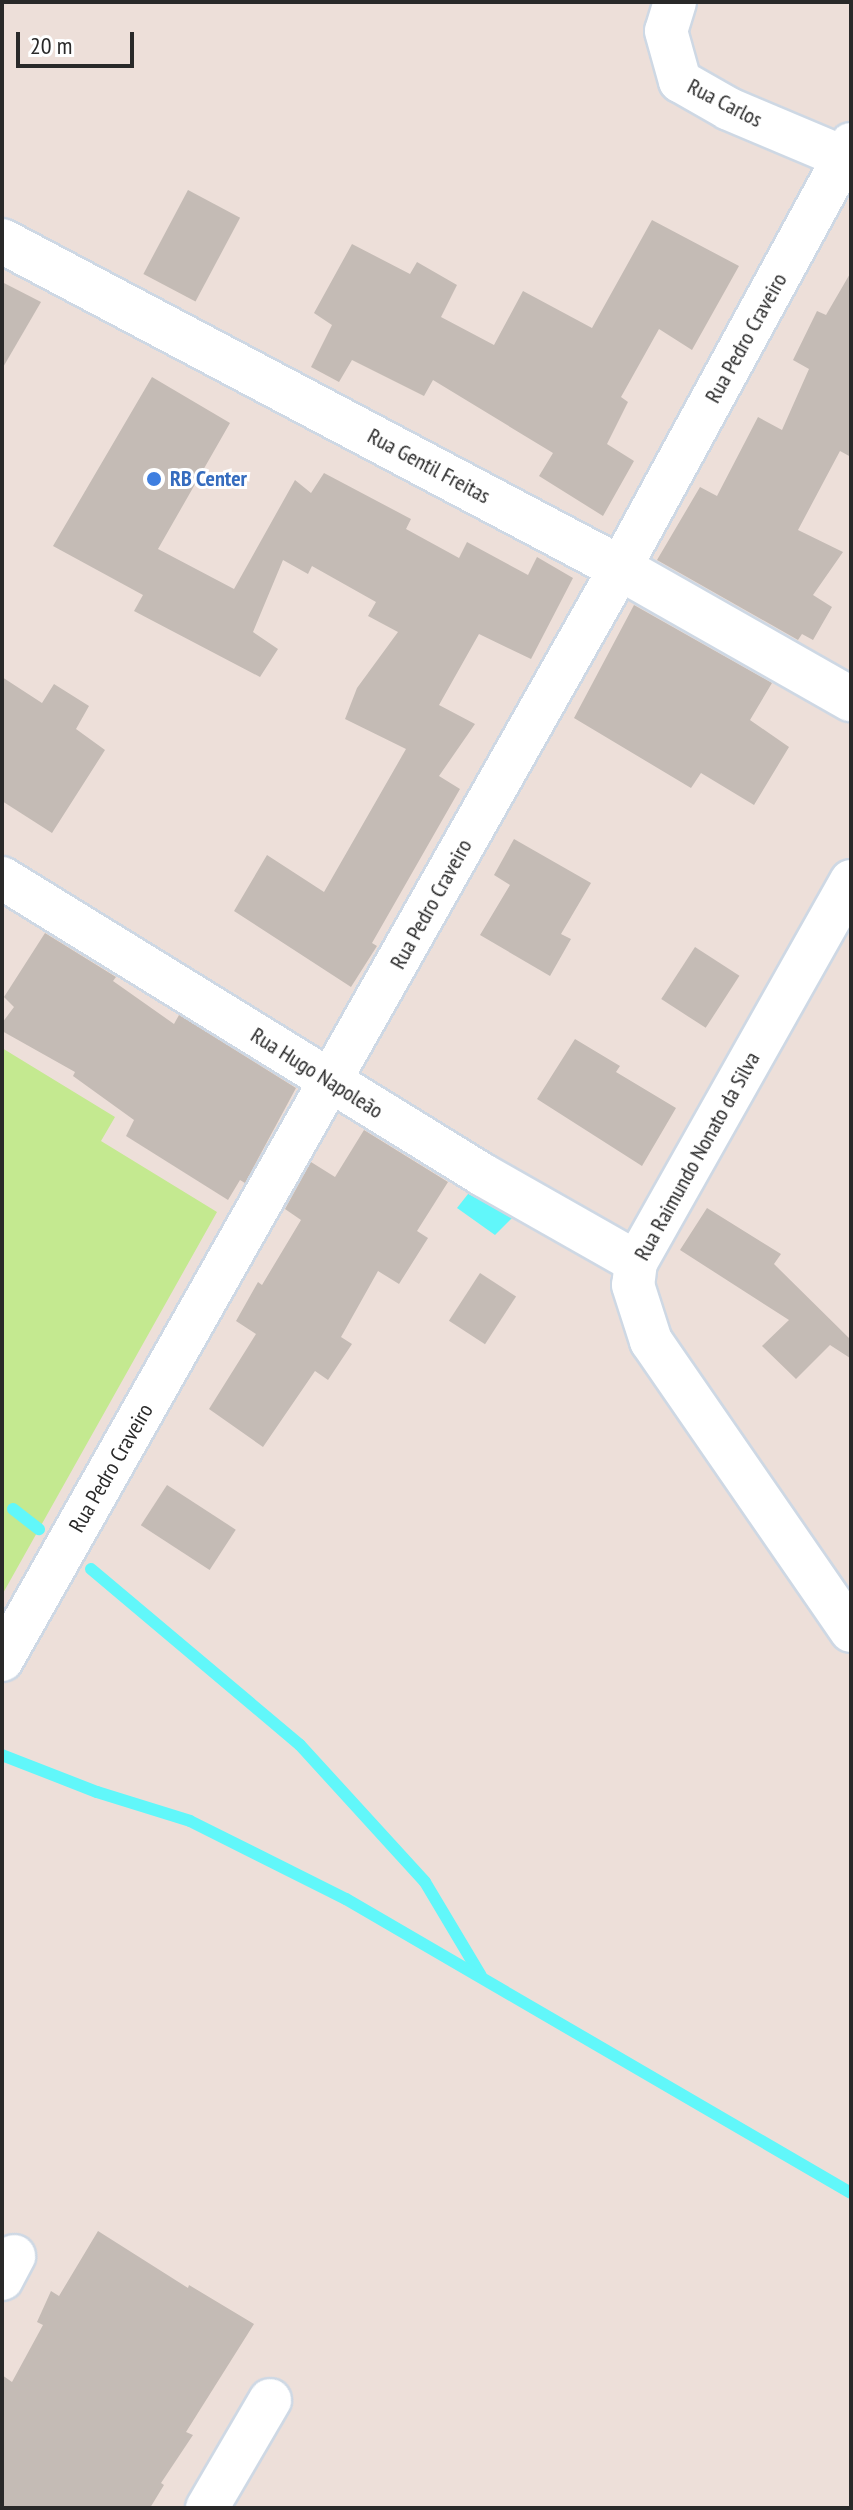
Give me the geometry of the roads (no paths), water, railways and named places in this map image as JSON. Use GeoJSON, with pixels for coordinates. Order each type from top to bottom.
{"type":"FeatureCollection","features":[{"type":"Feature","properties":{"kind":"main road","name":"Rua Gentil Freitas"},"geometry":{"type":"LineString","coordinates":[[2,241],[620,568],[851,699]]}},
{"type":"Feature","properties":{"kind":"street","name":"Rua Carlos"},"geometry":{"type":"LineString","coordinates":[[675,2],[666,31],[680,81],[729,109],[848,151]]}},
{"type":"Feature","properties":{"kind":"street","name":"Rua Pedro Craveiro"},"geometry":{"type":"LineString","coordinates":[[2,1660],[332,1082],[620,568],[848,151]]}},
{"type":"Feature","properties":{"kind":"street","name":"Rua Hugo Napoleão"},"geometry":{"type":"LineString","coordinates":[[2,878],[332,1082],[636,1262]]}},
{"type":"Feature","properties":{"kind":"street","name":"Rua Raimundo Nonato da Silva"},"geometry":{"type":"LineString","coordinates":[[851,881],[636,1262],[633,1285],[651,1341],[851,1631]]}},
{"type":"Feature","properties":{"kind":"street"},"geometry":{"type":"LineString","coordinates":[[207,2508],[270,2400]]}},
{"type":"Feature","properties":{"kind":"water"},"geometry":{"type":"Polygon","coordinates":[[[483,1175],[520,1210],[495,1235],[457,1208],[483,1175]]]}},
{"type":"Feature","properties":{"kind":"waterway"},"geometry":{"type":"LineString","coordinates":[[13,1509],[39,1529]]}},
{"type":"Feature","properties":{"kind":"waterway"},"geometry":{"type":"LineString","coordinates":[[91,1569],[300,1745],[425,1882],[481,1976]]}},
{"type":"Feature","properties":{"kind":"waterway"},"geometry":{"type":"LineString","coordinates":[[2,1755],[97,1792],[190,1821],[346,1899],[851,2193]]}},
{"type":"Feature","properties":{"kind":"place","name":"RB Center"},"geometry":{"type":"Point","coordinates":[154,479]}}]}
